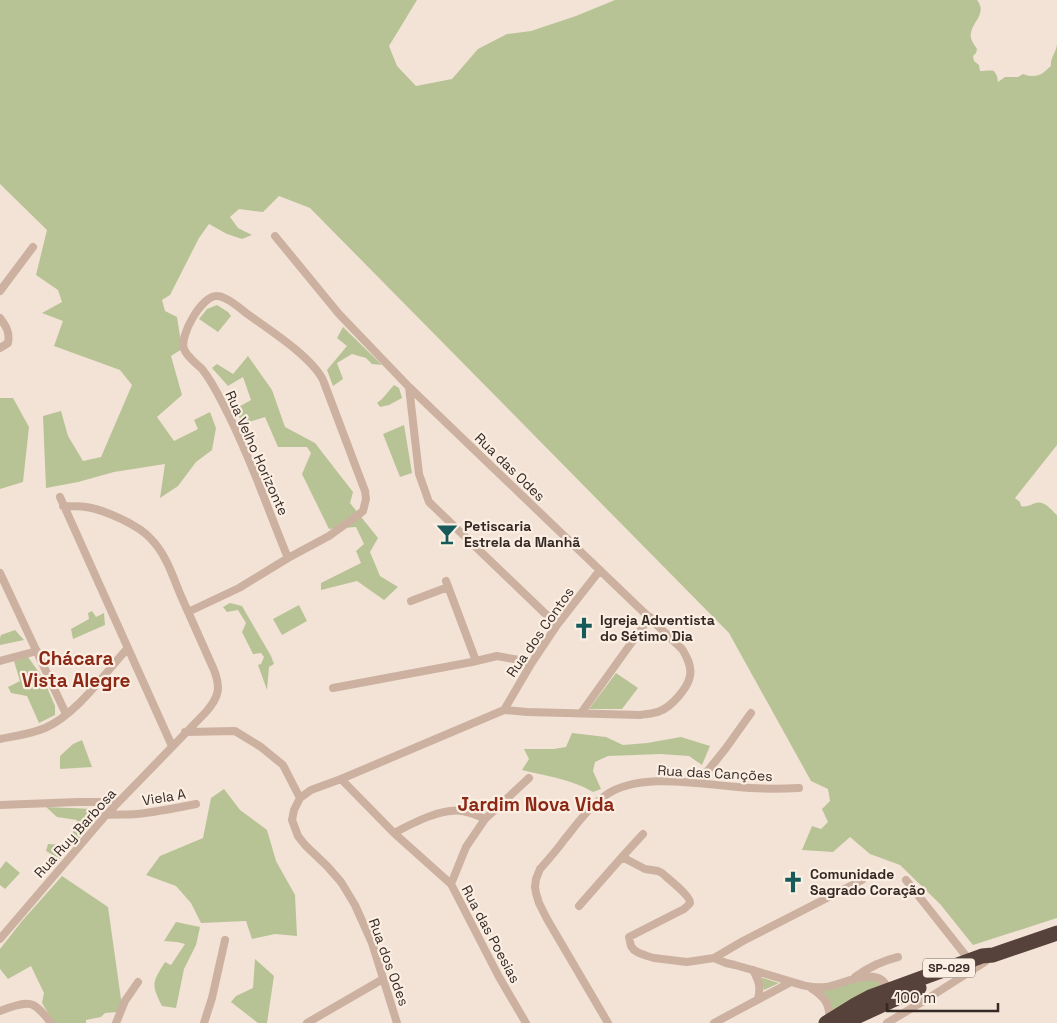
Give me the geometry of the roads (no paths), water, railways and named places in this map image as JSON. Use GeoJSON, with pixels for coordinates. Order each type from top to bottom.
{"type":"FeatureCollection","features":[{"type":"Feature","properties":{"kind":"highway","name":"SP-029"},"geometry":{"type":"LineString","coordinates":[[836,1022],[855,1005],[886,985],[905,984],[983,959],[1057,932]]}},
{"type":"Feature","properties":{"kind":"highway","name":"SP-029"},"geometry":{"type":"LineString","coordinates":[[836,1022],[921,988],[983,959]]}},
{"type":"Feature","properties":{"kind":"street","name":"Rua das Odes"},"geometry":{"type":"LineString","coordinates":[[274,236],[339,314],[409,386],[650,617],[682,649],[690,665],[690,677],[678,697],[666,709],[657,712],[640,715],[504,710],[341,779]]}},
{"type":"Feature","properties":{"kind":"street"},"geometry":{"type":"LineString","coordinates":[[0,291],[33,247]]}},
{"type":"Feature","properties":{"kind":"street","name":"Rua Velho Horizonte"},"geometry":{"type":"LineString","coordinates":[[188,612],[239,588],[329,536],[363,511],[364,506],[365,491],[318,370],[298,352],[233,304],[221,296],[214,296],[202,305],[190,323],[183,340],[184,349],[202,369],[223,404],[288,558]]}},
{"type":"Feature","properties":{"kind":"street"},"geometry":{"type":"LineString","coordinates":[[0,318],[9,334],[8,343],[0,348]]}},
{"type":"Feature","properties":{"kind":"street"},"geometry":{"type":"LineString","coordinates":[[409,386],[420,474],[429,502],[557,625]]}},
{"type":"Feature","properties":{"kind":"street"},"geometry":{"type":"LineString","coordinates":[[60,497],[172,746]]}},
{"type":"Feature","properties":{"kind":"street","name":"Rua Ruy Barbosa"},"geometry":{"type":"LineString","coordinates":[[0,938],[118,802],[211,706],[219,686],[214,670],[170,570],[150,537],[127,522],[99,510],[87,507],[64,506]]}},
{"type":"Feature","properties":{"kind":"street","name":"Rua dos Contos"},"geometry":{"type":"LineString","coordinates":[[504,710],[557,625],[600,570]]}},
{"type":"Feature","properties":{"kind":"street"},"geometry":{"type":"LineString","coordinates":[[0,573],[66,714]]}},
{"type":"Feature","properties":{"kind":"street"},"geometry":{"type":"LineString","coordinates":[[410,601],[447,584],[476,661]]}},
{"type":"Feature","properties":{"kind":"street"},"geometry":{"type":"LineString","coordinates":[[581,713],[650,617]]}},
{"type":"Feature","properties":{"kind":"street"},"geometry":{"type":"LineString","coordinates":[[0,739],[50,726],[85,698],[127,648]]}},
{"type":"Feature","properties":{"kind":"street"},"geometry":{"type":"LineString","coordinates":[[0,661],[37,651]]}},
{"type":"Feature","properties":{"kind":"street"},"geometry":{"type":"LineString","coordinates":[[333,688],[497,656],[531,664]]}},
{"type":"Feature","properties":{"kind":"street"},"geometry":{"type":"LineString","coordinates":[[698,783],[751,713]]}},
{"type":"Feature","properties":{"kind":"street"},"geometry":{"type":"LineString","coordinates":[[185,732],[235,731],[241,734],[284,765],[300,798],[311,790],[341,779]]}},
{"type":"Feature","properties":{"kind":"street"},"geometry":{"type":"LineString","coordinates":[[451,884],[466,847],[485,818],[530,778]]}},
{"type":"Feature","properties":{"kind":"street","name":"Rua das Poesias"},"geometry":{"type":"LineString","coordinates":[[341,779],[394,833],[451,884],[499,977],[526,1023]]}},
{"type":"Feature","properties":{"kind":"street","name":"Rua das Canções"},"geometry":{"type":"LineString","coordinates":[[608,1023],[547,919],[536,894],[536,879],[540,869],[583,816],[607,794],[630,784],[654,782],[698,783],[738,788],[799,788]]}},
{"type":"Feature","properties":{"kind":"street","name":"Rua dos Odes"},"geometry":{"type":"LineString","coordinates":[[300,798],[292,820],[298,836],[347,890],[372,942],[398,1023]]}},
{"type":"Feature","properties":{"kind":"street"},"geometry":{"type":"LineString","coordinates":[[0,805],[118,802]]}},
{"type":"Feature","properties":{"kind":"street","name":"Viela A"},"geometry":{"type":"LineString","coordinates":[[106,816],[159,811],[196,804]]}},
{"type":"Feature","properties":{"kind":"street"},"geometry":{"type":"LineString","coordinates":[[394,833],[424,819],[450,811],[471,812],[485,818]]}},
{"type":"Feature","properties":{"kind":"street"},"geometry":{"type":"LineString","coordinates":[[579,906],[642,834]]}},
{"type":"Feature","properties":{"kind":"street"},"geometry":{"type":"LineString","coordinates":[[622,857],[645,869],[658,871],[686,895],[690,902],[684,909],[629,937],[631,946],[639,953],[654,958],[687,962],[714,958],[743,940],[862,880]]}},
{"type":"Feature","properties":{"kind":"street"},"geometry":{"type":"LineString","coordinates":[[887,1023],[927,999],[983,959],[906,880]]}},
{"type":"Feature","properties":{"kind":"street"},"geometry":{"type":"LineString","coordinates":[[204,1023],[212,998],[224,940]]}},
{"type":"Feature","properties":{"kind":"street"},"geometry":{"type":"LineString","coordinates":[[811,988],[827,987],[842,983],[854,978],[874,965],[898,957]]}},
{"type":"Feature","properties":{"kind":"street"},"geometry":{"type":"LineString","coordinates":[[714,958],[811,988],[820,993],[826,1001],[836,1022]]}},
{"type":"Feature","properties":{"kind":"street"},"geometry":{"type":"LineString","coordinates":[[753,970],[759,984],[758,999]]}},
{"type":"Feature","properties":{"kind":"street"},"geometry":{"type":"LineString","coordinates":[[854,978],[874,978],[886,985]]}},
{"type":"Feature","properties":{"kind":"street"},"geometry":{"type":"LineString","coordinates":[[307,1023],[383,979]]}},
{"type":"Feature","properties":{"kind":"street"},"geometry":{"type":"LineString","coordinates":[[116,1023],[125,1002],[138,982]]}},
{"type":"Feature","properties":{"kind":"street"},"geometry":{"type":"LineString","coordinates":[[714,1023],[791,982]]}},
{"type":"Feature","properties":{"kind":"street"},"geometry":{"type":"LineString","coordinates":[[0,1011],[30,1004],[35,1006],[51,1023]]}},
{"type":"Feature","properties":{"kind":"place","name":"Petiscaria Estrela da Manhã"},"geometry":{"type":"Point","coordinates":[447,534]}},
{"type":"Feature","properties":{"kind":"place","name":"Igreja Adventista do Sétimo Dia"},"geometry":{"type":"Point","coordinates":[584,628]}},
{"type":"Feature","properties":{"kind":"place","name":"Comunidade Sagrado Coração"},"geometry":{"type":"Point","coordinates":[793,882]}},
{"type":"Feature","properties":{"kind":"district","name":"Chácara Vista Alegre"},"geometry":{"type":"Point","coordinates":[76,669]}},
{"type":"Feature","properties":{"kind":"district","name":"Jardim Nova Vida"},"geometry":{"type":"Point","coordinates":[536,804]}}]}
